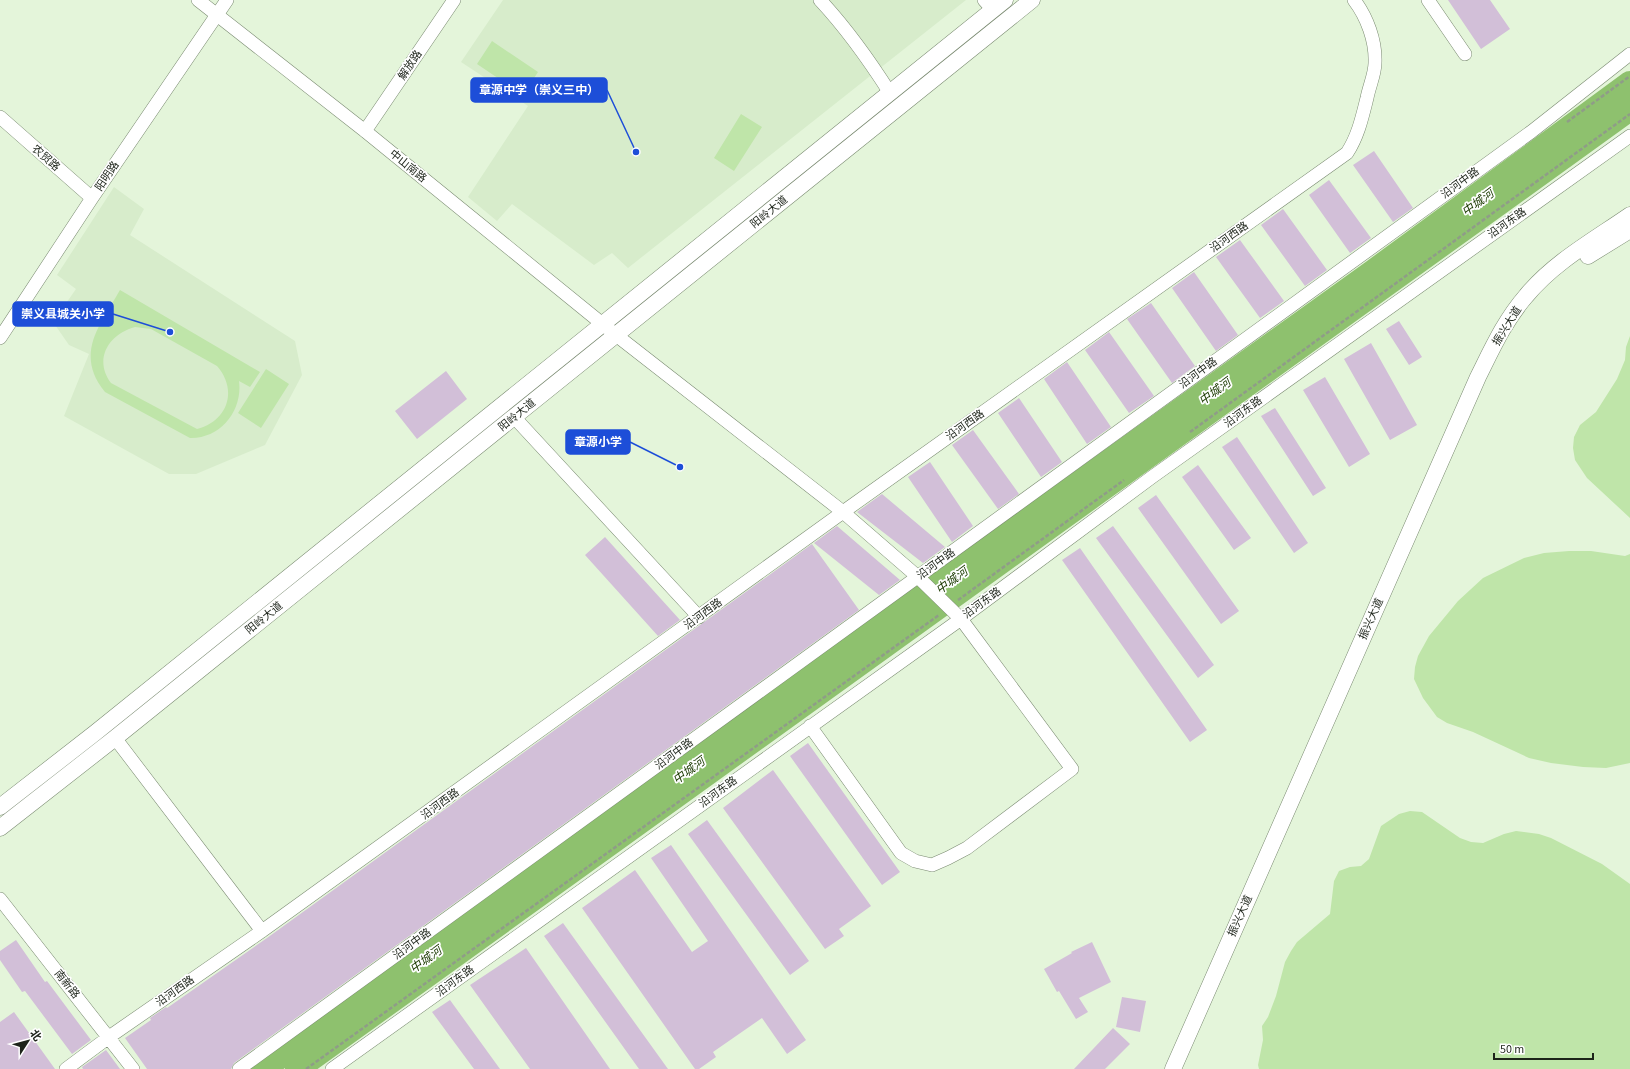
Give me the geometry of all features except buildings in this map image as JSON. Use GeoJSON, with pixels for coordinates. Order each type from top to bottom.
{"type":"FeatureCollection","features":[{"type":"Feature","properties":{"kind":"main road","name":"阳岭大道"},"geometry":{"type":"LineString","coordinates":[[0,828],[1032,0]]}},
{"type":"Feature","properties":{"kind":"main road","name":"阳岭大道"},"geometry":{"type":"LineString","coordinates":[[0,807],[107,723],[890,93],[994,3]]}},
{"type":"Feature","properties":{"kind":"main road","name":"振兴大道"},"geometry":{"type":"LineString","coordinates":[[1173,1069],[1478,377],[1505,324],[1526,296],[1551,272],[1579,249],[1630,215]]}},
{"type":"Feature","properties":{"kind":"main road","name":"振兴大道"},"geometry":{"type":"LineString","coordinates":[[1181,1069],[1486,383],[1513,331],[1534,303],[1558,280],[1584,259],[1630,230]]}},
{"type":"Feature","properties":{"kind":"street","name":"中山南路"},"geometry":{"type":"LineString","coordinates":[[198,0],[365,130],[616,335],[843,512],[922,582],[961,619],[1072,769],[967,848],[932,865],[915,861],[901,853],[810,726]]}},
{"type":"Feature","properties":{"kind":"street","name":"阳明路"},"geometry":{"type":"LineString","coordinates":[[0,338],[92,198],[227,0]]}},
{"type":"Feature","properties":{"kind":"street","name":"解放路"},"geometry":{"type":"LineString","coordinates":[[365,130],[454,0]]}},
{"type":"Feature","properties":{"kind":"street"},"geometry":{"type":"LineString","coordinates":[[820,0],[843,24],[866,55],[890,93]]}},
{"type":"Feature","properties":{"kind":"street","name":"沿河西路"},"geometry":{"type":"LineString","coordinates":[[66,1069],[109,1037],[262,931],[843,512],[1347,153],[1355,141],[1361,122],[1375,64],[1373,42],[1367,24],[1354,0]]}},
{"type":"Feature","properties":{"kind":"street"},"geometry":{"type":"LineString","coordinates":[[1428,0],[1465,54]]}},
{"type":"Feature","properties":{"kind":"street","name":"沿河中路"},"geometry":{"type":"LineString","coordinates":[[239,1069],[922,582],[1531,132],[1630,54]]}},
{"type":"Feature","properties":{"kind":"street","name":"农贸路"},"geometry":{"type":"LineString","coordinates":[[0,117],[92,198]]}},
{"type":"Feature","properties":{"kind":"street","name":"沿河东路"},"geometry":{"type":"LineString","coordinates":[[332,1069],[961,619],[1165,468],[1630,136]]}},
{"type":"Feature","properties":{"kind":"street"},"geometry":{"type":"LineString","coordinates":[[514,417],[699,617]]}},
{"type":"Feature","properties":{"kind":"street"},"geometry":{"type":"LineString","coordinates":[[114,738],[262,931]]}},
{"type":"Feature","properties":{"kind":"street","name":"南新路"},"geometry":{"type":"LineString","coordinates":[[0,899],[133,1069]]}},
{"type":"Feature","properties":{"kind":"path"},"geometry":{"type":"LineString","coordinates":[[1189,433],[1630,114]]}},
{"type":"Feature","properties":{"kind":"path"},"geometry":{"type":"LineString","coordinates":[[306,1069],[1124,480]]}},
{"type":"Feature","properties":{"kind":"shaded area"},"geometry":{"type":"Polygon","coordinates":[[[503,0],[966,0],[628,268],[612,253],[594,265],[512,204],[497,221],[468,197],[528,106],[461,62],[503,0]]]}},
{"type":"Feature","properties":{"kind":"shaded area"},"geometry":{"type":"Polygon","coordinates":[[[114,187],[144,209],[130,235],[295,341],[302,375],[265,445],[196,474],[169,474],[64,416],[89,354],[69,345],[53,322],[76,289],[57,275],[114,187]]]}},
{"type":"Feature","properties":{"kind":"green space"},"geometry":{"type":"Polygon","coordinates":[[[492,41],[538,72],[523,95],[477,64],[492,41]]]}},
{"type":"Feature","properties":{"kind":"green space"},"geometry":{"type":"Polygon","coordinates":[[[741,114],[762,127],[734,171],[714,158],[741,114]]]}},
{"type":"Feature","properties":{"kind":"green space"},"geometry":{"type":"Polygon","coordinates":[[[120,290],[260,372],[250,387],[239,381],[237,403],[227,421],[220,428],[211,434],[190,438],[105,392],[96,378],[91,365],[91,352],[93,340],[98,328],[120,290]],[[135,327],[126,330],[111,341],[106,349],[104,365],[106,374],[111,383],[197,429],[208,425],[222,412],[226,404],[228,394],[227,385],[223,375],[217,366],[151,329],[135,327]]]}},
{"type":"Feature","properties":{"kind":"green space"},"geometry":{"type":"Polygon","coordinates":[[[1630,336],[1630,518],[1587,478],[1575,460],[1573,448],[1574,437],[1580,425],[1596,412],[1617,379],[1625,360],[1626,347],[1630,336]]]}},
{"type":"Feature","properties":{"kind":"green space"},"geometry":{"type":"Polygon","coordinates":[[[266,369],[289,384],[261,428],[238,413],[266,369]]]}},
{"type":"Feature","properties":{"kind":"green space"},"geometry":{"type":"Polygon","coordinates":[[[1591,551],[1625,556],[1630,554],[1630,763],[1606,768],[1583,767],[1551,763],[1529,758],[1473,732],[1447,723],[1437,717],[1423,698],[1414,679],[1418,656],[1429,636],[1458,601],[1483,578],[1524,558],[1544,553],[1591,551]]]}},
{"type":"Feature","properties":{"kind":"green space"},"geometry":{"type":"Polygon","coordinates":[[[1410,811],[1422,812],[1460,838],[1471,842],[1483,843],[1504,834],[1516,831],[1539,834],[1551,838],[1602,864],[1630,884],[1630,1069],[1259,1069],[1258,1065],[1263,1040],[1262,1026],[1268,1017],[1276,996],[1285,962],[1291,951],[1297,942],[1330,914],[1334,881],[1339,871],[1350,867],[1361,866],[1369,859],[1381,826],[1399,814],[1410,811]]]}},
{"type":"Feature","properties":{"kind":"waterway","name":"中城河"},"geometry":{"type":"LineString","coordinates":[[263,1069],[1371,273],[1630,83]]}},
{"type":"Feature","properties":{"kind":"waterway","name":"中城河"},"geometry":{"type":"LineString","coordinates":[[297,1069],[1630,109]]}},
{"type":"Feature","properties":{"kind":"place","name":"章源中学（崇义三中）"},"geometry":{"type":"Point","coordinates":[636,152]}},
{"type":"Feature","properties":{"kind":"place","name":"崇义县城关小学"},"geometry":{"type":"Point","coordinates":[170,332]}},
{"type":"Feature","properties":{"kind":"place","name":"章源小学"},"geometry":{"type":"Point","coordinates":[680,467]}}]}
